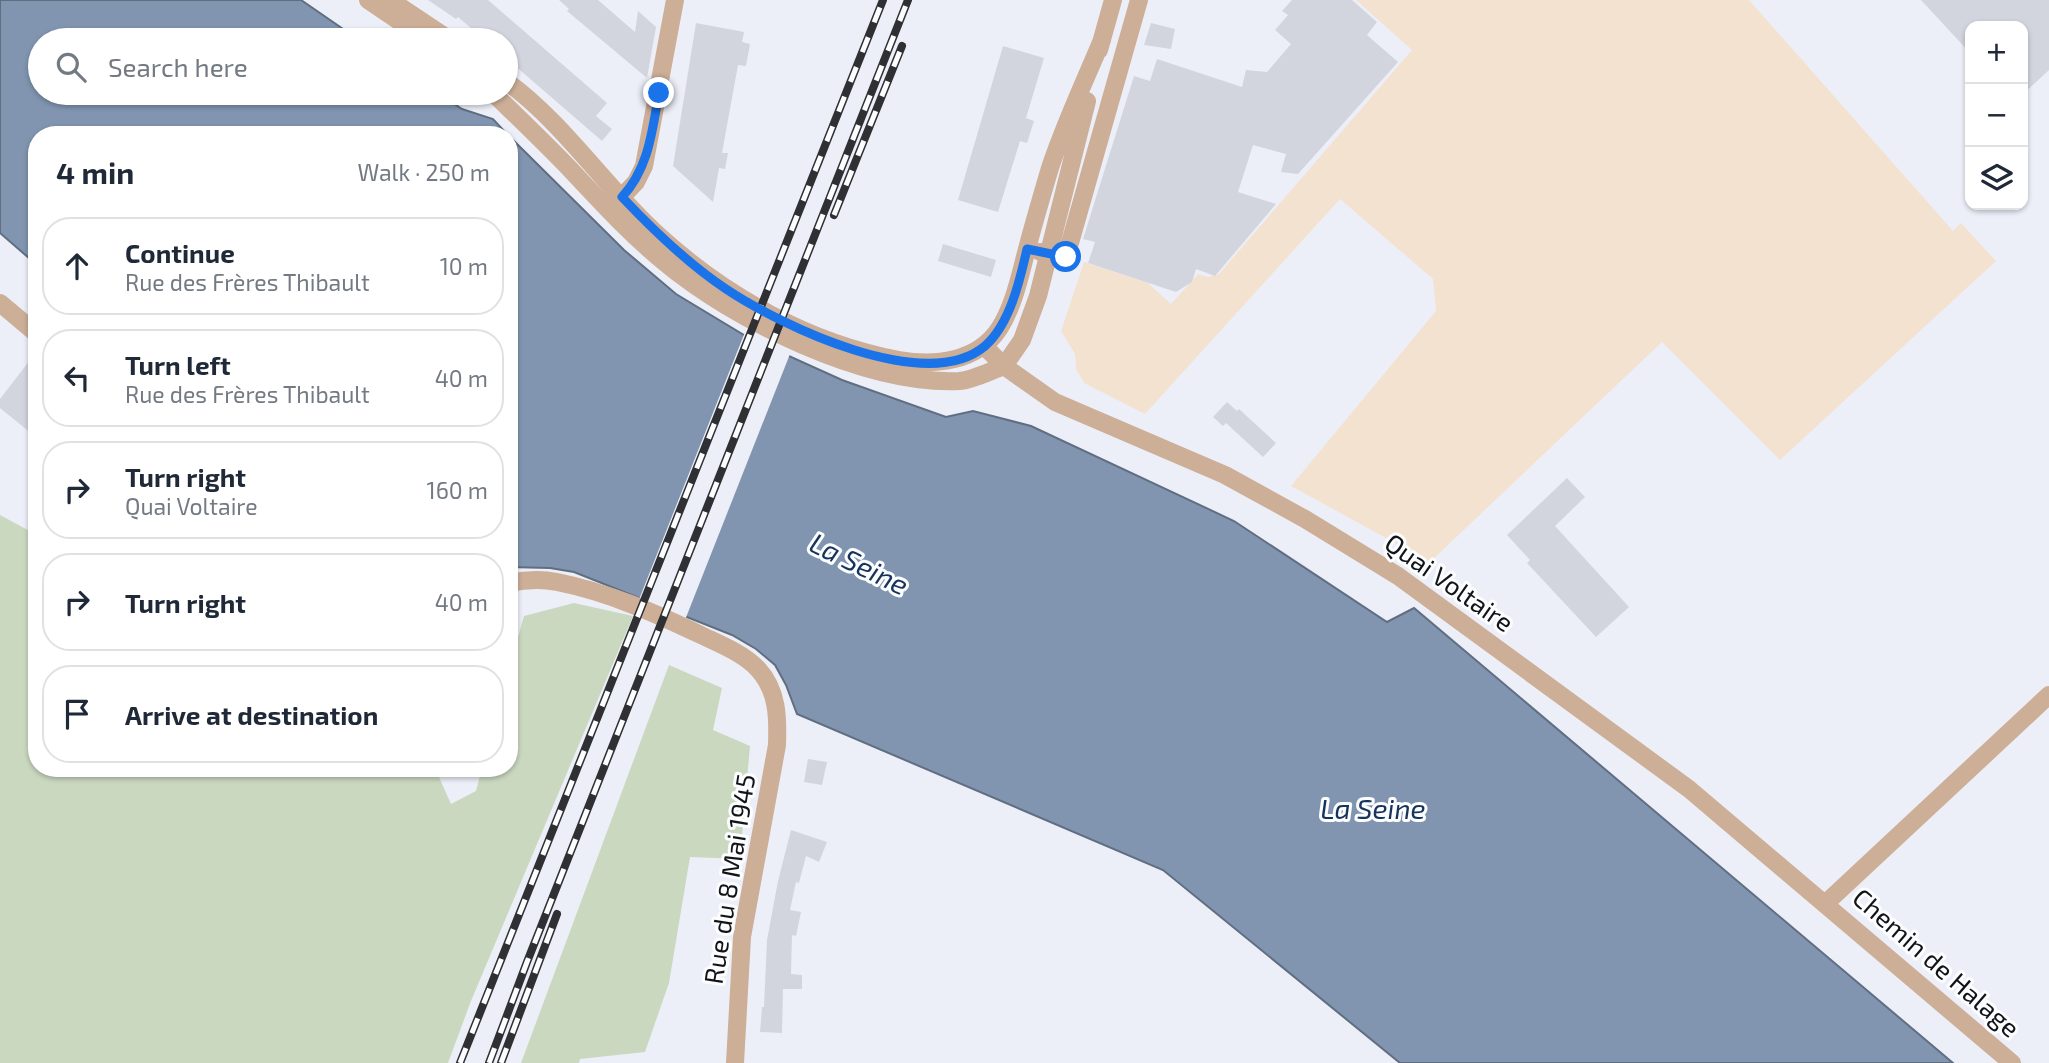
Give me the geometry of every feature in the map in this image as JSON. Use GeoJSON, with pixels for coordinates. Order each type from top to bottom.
{"type":"FeatureCollection","features":[{"type":"Feature","properties":{"kind":"street"},"geometry":{"type":"LineString","coordinates":[[368,0],[409,28]]}},
{"type":"Feature","properties":{"kind":"street"},"geometry":{"type":"LineString","coordinates":[[390,0],[432,28]]}},
{"type":"Feature","properties":{"kind":"street"},"geometry":{"type":"LineString","coordinates":[[607,210],[636,182],[644,166],[675,0]]}},
{"type":"Feature","properties":{"kind":"street"},"geometry":{"type":"LineString","coordinates":[[506,105],[607,210],[665,263],[726,305],[798,343],[854,364],[901,376],[961,381],[1004,366],[1022,340],[1049,255],[1113,0]]}},
{"type":"Feature","properties":{"kind":"street"},"geometry":{"type":"LineString","coordinates":[[1027,249],[1066,257],[1139,0]]}},
{"type":"Feature","properties":{"kind":"street"},"geometry":{"type":"LineString","coordinates":[[518,92],[657,235],[725,288],[759,309],[811,334],[868,354],[920,364],[958,360],[984,346],[999,329],[1010,305],[1051,166],[1101,40]]}},
{"type":"Feature","properties":{"kind":"street"},"geometry":{"type":"LineString","coordinates":[[0,303],[28,326]]}},
{"type":"Feature","properties":{"kind":"street","name":"Quai Voltaire"},"geometry":{"type":"LineString","coordinates":[[984,346],[1004,366],[1055,402],[1225,475],[1305,519],[1398,576],[1689,789],[1826,903]]}},
{"type":"Feature","properties":{"kind":"street","name":"Rue du 8 Mai 1945"},"geometry":{"type":"LineString","coordinates":[[518,583],[555,581],[596,592],[661,616],[733,651],[758,668],[768,684],[776,702],[777,745],[741,937],[735,1063]]}},
{"type":"Feature","properties":{"kind":"street"},"geometry":{"type":"LineString","coordinates":[[1826,903],[2049,695]]}},
{"type":"Feature","properties":{"kind":"street","name":"Chemin de Halage"},"geometry":{"type":"LineString","coordinates":[[1826,903],[2012,1063]]}},
{"type":"Feature","properties":{"kind":"shaded area"},"geometry":{"type":"Polygon","coordinates":[[[1356,0],[1749,0],[1953,231],[1961,223],[1996,261],[1780,460],[1662,342],[1430,562],[1291,486],[1436,311],[1433,279],[1340,199],[1145,414],[1084,383],[1076,369],[1075,354],[1061,331],[1084,262],[1148,283],[1171,304],[1198,274],[1208,277],[1219,274],[1412,50],[1356,0]]]}},
{"type":"Feature","properties":{"kind":"green space"},"geometry":{"type":"Polygon","coordinates":[[[0,515],[28,530],[28,777],[439,777],[451,804],[476,791],[480,777],[518,777],[518,637],[524,616],[574,603],[633,616],[471,1001],[448,1063],[0,1063],[0,515]]]}},
{"type":"Feature","properties":{"kind":"green space"},"geometry":{"type":"Polygon","coordinates":[[[669,665],[722,688],[713,730],[750,746],[740,859],[690,857],[669,983],[645,1052],[580,1059],[579,1063],[521,1063],[669,665]]]}},
{"type":"Feature","properties":{"kind":"water"},"geometry":{"type":"Polygon","coordinates":[[[0,0],[301,0],[342,28],[28,28],[28,105],[456,105],[493,119],[500,126],[28,126],[28,257],[0,233],[0,0]]]}},
{"type":"Feature","properties":{"kind":"water","name":"La Seine"},"geometry":{"type":"Polygon","coordinates":[[[518,145],[624,250],[676,294],[749,338],[842,380],[946,417],[973,411],[1031,426],[1234,521],[1387,622],[1414,608],[1953,1063],[1400,1063],[1163,870],[797,714],[775,665],[756,649],[732,635],[574,572],[518,567],[518,145]]]}},
{"type":"Feature","properties":{"kind":"pier"},"geometry":{"type":"Polygon","coordinates":[[[745,332],[790,354],[685,620],[638,602],[745,332]]]}},
{"type":"Feature","properties":{"kind":"building"},"geometry":{"type":"Polygon","coordinates":[[[428,0],[488,0],[607,103],[596,116],[612,129],[602,141],[518,68],[518,28],[471,28],[458,17],[456,19],[428,0]]]}},
{"type":"Feature","properties":{"kind":"building"},"geometry":{"type":"Polygon","coordinates":[[[559,0],[598,0],[635,32],[638,11],[656,27],[647,78],[567,11],[569,9],[559,0]]]}},
{"type":"Feature","properties":{"kind":"building"},"geometry":{"type":"Polygon","coordinates":[[[1292,0],[1352,0],[1377,22],[1367,35],[1398,62],[1298,174],[1281,172],[1286,154],[1253,145],[1238,192],[1276,204],[1215,276],[1196,269],[1192,282],[1176,292],[1088,263],[1095,242],[1083,239],[1134,76],[1150,81],[1157,59],[1242,87],[1246,70],[1267,72],[1291,44],[1275,30],[1288,15],[1282,11],[1292,0]]]}},
{"type":"Feature","properties":{"kind":"building"},"geometry":{"type":"Polygon","coordinates":[[[1921,0],[2049,0],[2049,70],[2028,89],[2028,21],[1965,21],[1965,48],[1921,0]]]}},
{"type":"Feature","properties":{"kind":"building"},"geometry":{"type":"Polygon","coordinates":[[[696,23],[744,32],[742,42],[750,44],[746,66],[738,65],[722,153],[728,153],[725,169],[719,168],[713,202],[673,166],[696,23]]]}},
{"type":"Feature","properties":{"kind":"building"},"geometry":{"type":"Polygon","coordinates":[[[1151,23],[1175,29],[1171,49],[1144,45],[1151,23]]]}},
{"type":"Feature","properties":{"kind":"building"},"geometry":{"type":"Polygon","coordinates":[[[1003,46],[1044,58],[1026,118],[1034,121],[1027,143],[1020,141],[998,212],[958,200],[1003,46]]]}},
{"type":"Feature","properties":{"kind":"building"},"geometry":{"type":"Polygon","coordinates":[[[943,244],[996,260],[991,277],[938,261],[943,244]]]}},
{"type":"Feature","properties":{"kind":"building"},"geometry":{"type":"Polygon","coordinates":[[[28,363],[28,431],[0,408],[0,399],[28,363]]]}},
{"type":"Feature","properties":{"kind":"building"},"geometry":{"type":"Polygon","coordinates":[[[1227,402],[1237,411],[1239,409],[1276,443],[1263,457],[1226,423],[1223,426],[1213,417],[1227,402]]]}},
{"type":"Feature","properties":{"kind":"building"},"geometry":{"type":"Polygon","coordinates":[[[1567,478],[1585,497],[1555,526],[1629,607],[1596,637],[1527,563],[1530,560],[1507,535],[1567,478]]]}},
{"type":"Feature","properties":{"kind":"building"},"geometry":{"type":"Polygon","coordinates":[[[808,759],[827,762],[822,785],[804,782],[808,759]]]}},
{"type":"Feature","properties":{"kind":"building"},"geometry":{"type":"Polygon","coordinates":[[[791,830],[827,842],[819,862],[806,856],[799,883],[796,882],[790,910],[801,912],[796,936],[792,935],[791,974],[802,975],[802,989],[783,989],[782,1033],[760,1032],[767,940],[791,830]]]}},
{"type":"Feature","properties":{"kind":"railway"},"geometry":{"type":"LineString","coordinates":[[460,1063],[883,0]]}},
{"type":"Feature","properties":{"kind":"railway"},"geometry":{"type":"LineString","coordinates":[[489,1063],[908,0]]}},
{"type":"Feature","properties":{"kind":"railway"},"geometry":{"type":"LineString","coordinates":[[834,215],[902,46]]}},
{"type":"Feature","properties":{"kind":"railway"},"geometry":{"type":"LineString","coordinates":[[501,1063],[557,914]]}},
{"type":"Feature","properties":{"kind":"route"},"geometry":{"type":"LineString","coordinates":[[659,93],[644,166],[636,182],[622,197],[657,235],[725,288],[759,309],[833,342],[868,354],[920,364],[958,360],[984,346],[999,329],[1010,305],[1027,249],[1066,257]]}}]}
